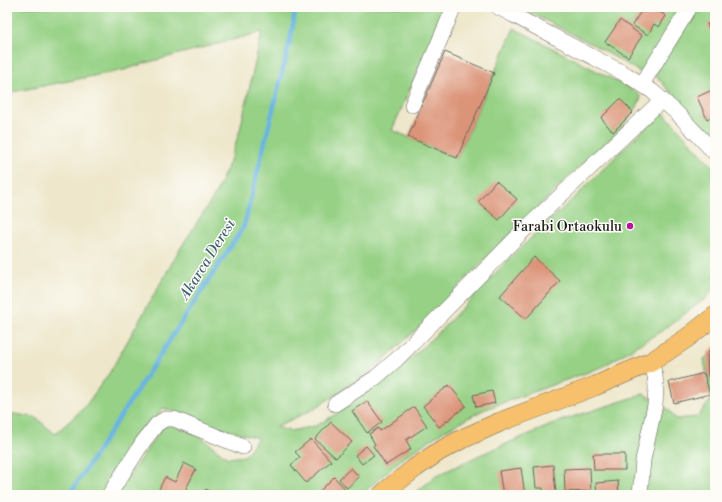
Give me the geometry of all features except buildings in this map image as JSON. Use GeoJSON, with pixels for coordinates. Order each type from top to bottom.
{"type":"FeatureCollection","features":[{"type":"Feature","properties":{"kind":"main road"},"geometry":{"type":"LineString","coordinates":[[400,495],[414,482],[454,456],[521,424],[609,391],[652,366],[715,316]]}},
{"type":"Feature","properties":{"kind":"main road"},"geometry":{"type":"LineString","coordinates":[[382,495],[415,468],[438,452],[462,439],[500,422],[595,386],[671,360],[704,338],[715,328]]}},
{"type":"Feature","properties":{"kind":"street"},"geometry":{"type":"LineString","coordinates":[[412,105],[454,7]]}},
{"type":"Feature","properties":{"kind":"street"},"geometry":{"type":"LineString","coordinates":[[498,7],[627,75],[652,90],[677,113],[715,153]]}},
{"type":"Feature","properties":{"kind":"street"},"geometry":{"type":"LineString","coordinates":[[642,84],[690,7]]}},
{"type":"Feature","properties":{"kind":"street"},"geometry":{"type":"LineString","coordinates":[[335,404],[375,378],[397,358],[524,230],[662,100]]}},
{"type":"Feature","properties":{"kind":"street"},"geometry":{"type":"LineString","coordinates":[[640,495],[644,460],[655,405],[656,387],[652,366]]}},
{"type":"Feature","properties":{"kind":"street"},"geometry":{"type":"LineString","coordinates":[[109,495],[157,424],[165,419],[174,419],[243,447]]}},
{"type":"Feature","properties":{"kind":"green space"},"geometry":{"type":"Polygon","coordinates":[[[7,7],[446,7],[392,130],[457,158],[514,28],[633,90],[641,97],[637,107],[620,130],[506,238],[417,329],[369,373],[312,410],[275,427],[290,431],[316,426],[348,407],[410,359],[441,330],[513,255],[575,197],[662,111],[715,169],[715,287],[706,298],[663,330],[602,367],[483,410],[444,431],[404,457],[361,495],[115,495],[163,427],[172,425],[198,435],[228,458],[245,456],[258,438],[213,426],[163,408],[140,439],[104,495],[70,495],[82,475],[69,495],[7,495],[7,413],[35,417],[55,434],[84,408],[110,372],[180,249],[216,193],[230,161],[240,130],[262,32],[124,70],[7,93],[7,7]]]}},
{"type":"Feature","properties":{"kind":"green space"},"geometry":{"type":"Polygon","coordinates":[[[519,7],[683,7],[642,73],[594,45],[519,7]]]}},
{"type":"Feature","properties":{"kind":"green space"},"geometry":{"type":"Polygon","coordinates":[[[697,7],[715,7],[715,141],[655,75],[697,7]]]}},
{"type":"Feature","properties":{"kind":"green space"},"geometry":{"type":"Polygon","coordinates":[[[715,349],[715,495],[413,495],[436,476],[482,454],[563,420],[644,394],[669,410],[676,419],[697,417],[711,400],[704,359],[715,349]]]}},
{"type":"Feature","properties":{"kind":"waterway","name":"Akarca Deresi"},"geometry":{"type":"LineString","coordinates":[[69,495],[244,226],[290,41],[296,7]]}},
{"type":"Feature","properties":{"kind":"place","name":"Farabi Ortaokulu"},"geometry":{"type":"Point","coordinates":[630,226]}}]}
